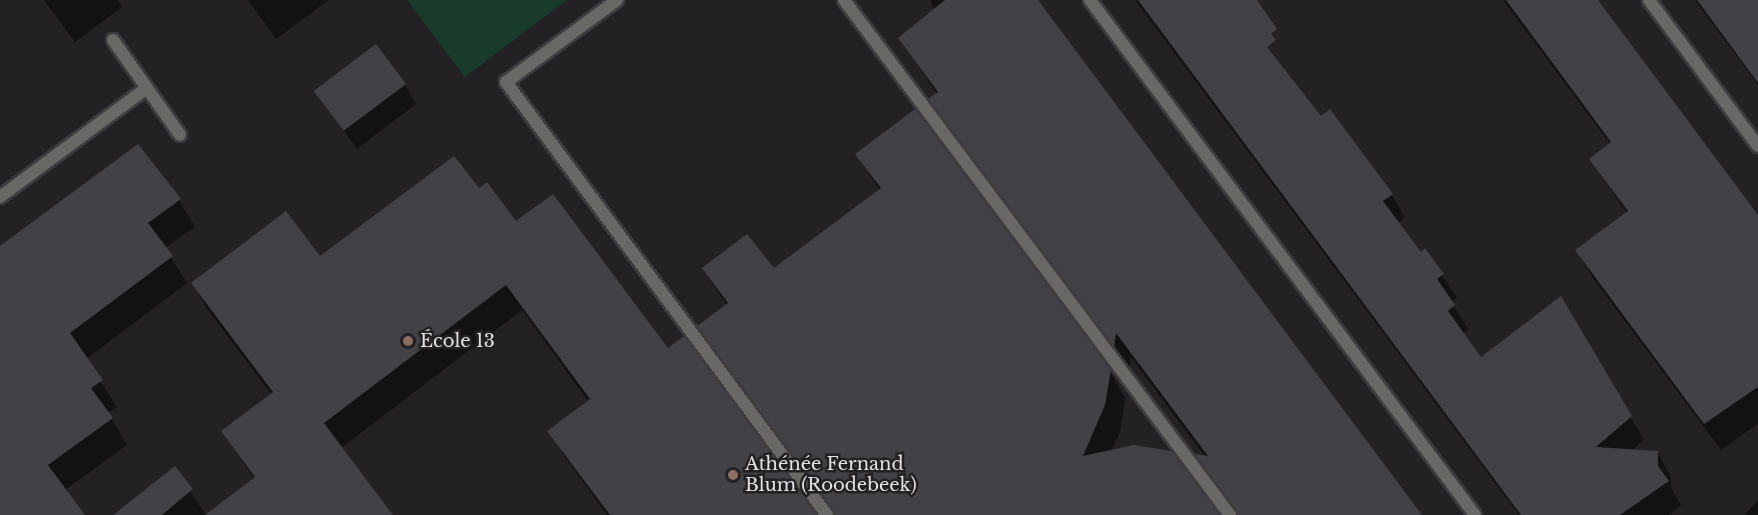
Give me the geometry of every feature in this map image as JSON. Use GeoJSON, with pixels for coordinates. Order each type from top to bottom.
{"type":"FeatureCollection","features":[{"type":"Feature","properties":{"kind":"street"},"geometry":{"type":"LineString","coordinates":[[617,0],[506,82],[826,515]]}},
{"type":"Feature","properties":{"kind":"street"},"geometry":{"type":"LineString","coordinates":[[844,0],[1230,515]]}},
{"type":"Feature","properties":{"kind":"street"},"geometry":{"type":"LineString","coordinates":[[1089,0],[1474,515]]}},
{"type":"Feature","properties":{"kind":"street"},"geometry":{"type":"LineString","coordinates":[[1649,0],[1758,146]]}},
{"type":"Feature","properties":{"kind":"street"},"geometry":{"type":"LineString","coordinates":[[113,40],[180,135]]}},
{"type":"Feature","properties":{"kind":"street"},"geometry":{"type":"LineString","coordinates":[[0,197],[147,88]]}},
{"type":"Feature","properties":{"kind":"green space"},"geometry":{"type":"Polygon","coordinates":[[[407,0],[567,0],[465,77],[407,0]]]}},
{"type":"Feature","properties":{"kind":"building"},"geometry":{"type":"Polygon","coordinates":[[[945,0],[1038,0],[1422,515],[1238,515],[1195,454],[1208,456],[1116,333],[1114,347],[928,99],[938,92],[898,38],[945,0]]]}},
{"type":"Feature","properties":{"kind":"building"},"geometry":{"type":"Polygon","coordinates":[[[1138,0],[1257,0],[1277,29],[1271,34],[1276,40],[1267,47],[1321,116],[1330,109],[1393,194],[1383,201],[1421,252],[1425,248],[1444,274],[1437,279],[1455,305],[1448,311],[1481,357],[1561,296],[1632,416],[1596,447],[1658,451],[1658,466],[1669,481],[1620,515],[1521,515],[1138,0]]]}},
{"type":"Feature","properties":{"kind":"building"},"geometry":{"type":"Polygon","coordinates":[[[1506,0],[1598,0],[1758,215],[1758,387],[1704,424],[1575,250],[1628,211],[1589,159],[1611,142],[1506,0]]]}},
{"type":"Feature","properties":{"kind":"building"},"geometry":{"type":"Polygon","coordinates":[[[1697,0],[1758,0],[1758,83],[1714,23],[1697,0]]]}},
{"type":"Feature","properties":{"kind":"building"},"geometry":{"type":"Polygon","coordinates":[[[376,44],[406,84],[344,131],[314,91],[376,44]]]}},
{"type":"Feature","properties":{"kind":"building"},"geometry":{"type":"Polygon","coordinates":[[[915,109],[1111,370],[1105,405],[1083,456],[1134,445],[1171,451],[1220,515],[835,515],[697,326],[728,303],[702,268],[747,234],[774,268],[881,188],[855,154],[915,109]]]}},
{"type":"Feature","properties":{"kind":"building"},"geometry":{"type":"Polygon","coordinates":[[[138,144],[181,199],[148,223],[173,256],[70,333],[103,380],[91,388],[113,418],[48,465],[85,515],[0,515],[0,246],[138,144]]]}},
{"type":"Feature","properties":{"kind":"building"},"geometry":{"type":"Polygon","coordinates":[[[454,156],[479,188],[487,182],[516,221],[553,194],[668,348],[684,336],[817,515],[610,515],[547,431],[590,399],[506,285],[324,423],[393,515],[205,515],[255,477],[221,431],[273,392],[191,283],[286,211],[320,256],[454,156]]]}},
{"type":"Feature","properties":{"kind":"building"},"geometry":{"type":"Polygon","coordinates":[[[175,466],[193,489],[162,515],[113,515],[175,466]]]}},
{"type":"Feature","properties":{"kind":"place","name":"École 13"},"geometry":{"type":"Point","coordinates":[408,341]}},
{"type":"Feature","properties":{"kind":"place","name":"Athénée Fernand Blum (Roodebeek)"},"geometry":{"type":"Point","coordinates":[733,475]}}]}
